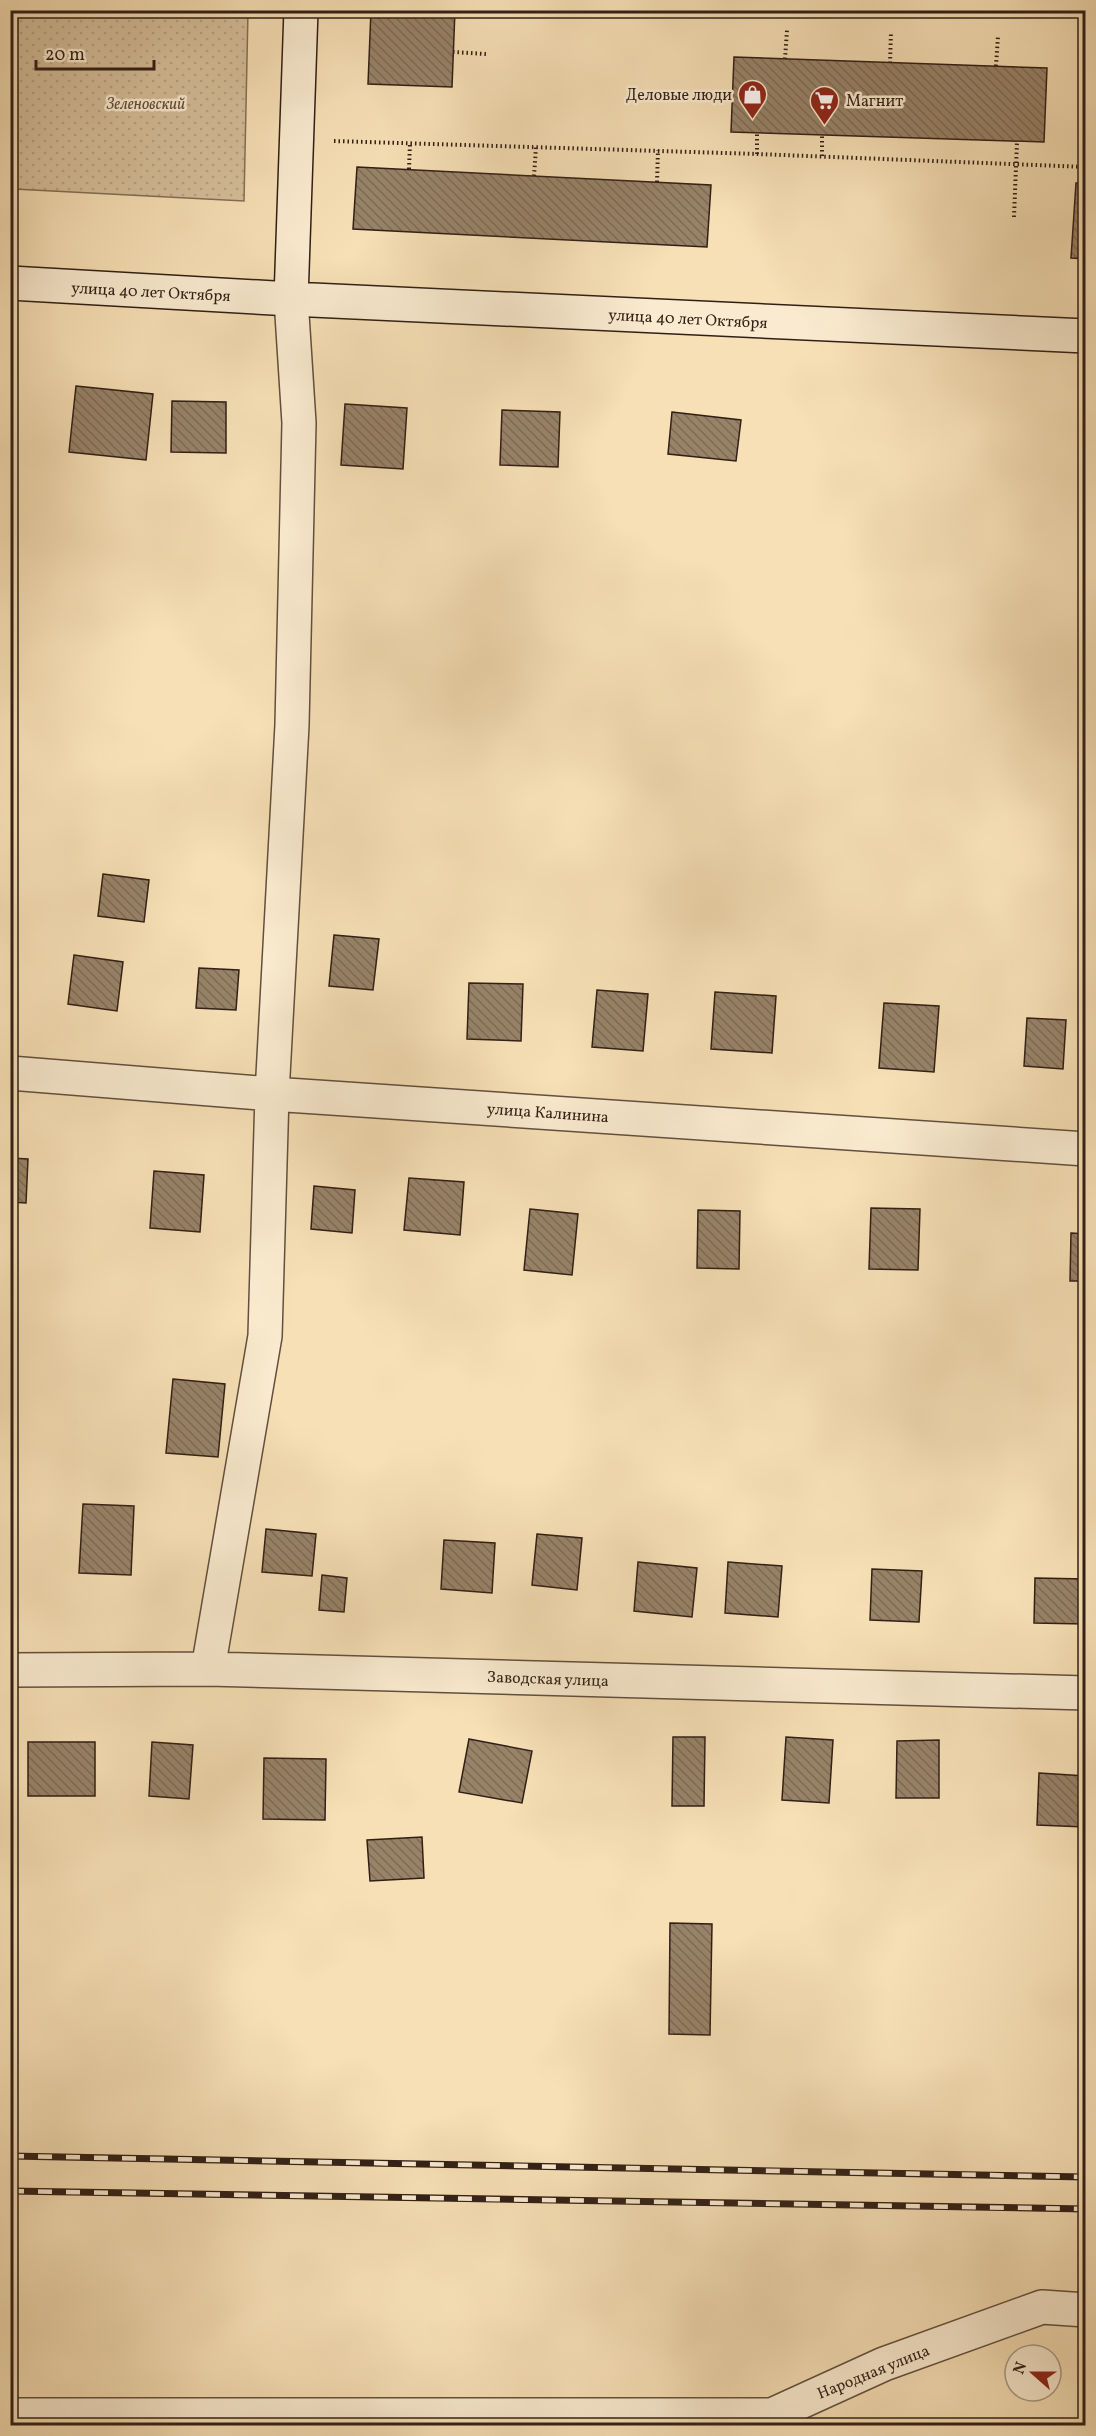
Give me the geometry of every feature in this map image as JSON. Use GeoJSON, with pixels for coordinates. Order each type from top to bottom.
{"type":"FeatureCollection","features":[{"type":"Feature","properties":{"kind":"street"},"geometry":{"type":"LineString","coordinates":[[208,1669],[265,1336],[273,1094],[292,714],[299,423],[291,299],[301,10]]}},
{"type":"Feature","properties":{"kind":"street","name":"улица 40 лет Октября"},"geometry":{"type":"LineString","coordinates":[[10,283],[291,299],[1086,336]]}},
{"type":"Feature","properties":{"kind":"street","name":"улица Калинина"},"geometry":{"type":"LineString","coordinates":[[10,1073],[273,1094],[1086,1149]]}},
{"type":"Feature","properties":{"kind":"street","name":"Заводская улица"},"geometry":{"type":"LineString","coordinates":[[10,1670],[208,1669],[1086,1693]]}},
{"type":"Feature","properties":{"kind":"street","name":"Народная улица"},"geometry":{"type":"LineString","coordinates":[[10,2415],[772,2415],[884,2364],[1042,2307],[1086,2310]]}},
{"type":"Feature","properties":{"kind":"path"},"geometry":{"type":"LineString","coordinates":[[785,59],[787,30]]}},
{"type":"Feature","properties":{"kind":"path"},"geometry":{"type":"LineString","coordinates":[[890,63],[891,33]]}},
{"type":"Feature","properties":{"kind":"path"},"geometry":{"type":"LineString","coordinates":[[996,66],[998,36]]}},
{"type":"Feature","properties":{"kind":"path"},"geometry":{"type":"LineString","coordinates":[[453,52],[486,54]]}},
{"type":"Feature","properties":{"kind":"path"},"geometry":{"type":"LineString","coordinates":[[757,133],[757,154]]}},
{"type":"Feature","properties":{"kind":"path"},"geometry":{"type":"LineString","coordinates":[[822,135],[822,156]]}},
{"type":"Feature","properties":{"kind":"path"},"geometry":{"type":"LineString","coordinates":[[297,140],[658,150],[1086,167]]}},
{"type":"Feature","properties":{"kind":"path"},"geometry":{"type":"LineString","coordinates":[[1014,217],[1017,142]]}},
{"type":"Feature","properties":{"kind":"path"},"geometry":{"type":"LineString","coordinates":[[409,169],[410,143]]}},
{"type":"Feature","properties":{"kind":"path"},"geometry":{"type":"LineString","coordinates":[[534,176],[536,147]]}},
{"type":"Feature","properties":{"kind":"path"},"geometry":{"type":"LineString","coordinates":[[657,182],[658,150]]}},
{"type":"Feature","properties":{"kind":"green space","name":"Зеленовский"},"geometry":{"type":"Polygon","coordinates":[[[18,11],[248,11],[244,201],[14,189],[18,11]]]}},
{"type":"Feature","properties":{"kind":"building"},"geometry":{"type":"Polygon","coordinates":[[[371,10],[455,10],[452,87],[368,84],[371,10]]]}},
{"type":"Feature","properties":{"kind":"building"},"geometry":{"type":"Polygon","coordinates":[[[734,57],[1047,68],[1044,142],[731,132],[734,57]]]}},
{"type":"Feature","properties":{"kind":"building"},"geometry":{"type":"Polygon","coordinates":[[[357,167],[711,185],[707,247],[353,229],[357,167]]]}},
{"type":"Feature","properties":{"kind":"building"},"geometry":{"type":"Polygon","coordinates":[[[1076,183],[1086,183],[1086,259],[1071,258],[1076,183]]]}},
{"type":"Feature","properties":{"kind":"building"},"geometry":{"type":"Polygon","coordinates":[[[76,386],[153,394],[146,460],[69,452],[76,386]]]}},
{"type":"Feature","properties":{"kind":"building"},"geometry":{"type":"Polygon","coordinates":[[[172,401],[226,402],[226,453],[171,452],[172,401]]]}},
{"type":"Feature","properties":{"kind":"building"},"geometry":{"type":"Polygon","coordinates":[[[345,404],[407,408],[403,469],[341,465],[345,404]]]}},
{"type":"Feature","properties":{"kind":"building"},"geometry":{"type":"Polygon","coordinates":[[[502,410],[560,412],[558,467],[500,465],[502,410]]]}},
{"type":"Feature","properties":{"kind":"building"},"geometry":{"type":"Polygon","coordinates":[[[672,412],[741,420],[736,461],[668,454],[672,412]]]}},
{"type":"Feature","properties":{"kind":"building"},"geometry":{"type":"Polygon","coordinates":[[[103,874],[149,880],[144,922],[98,916],[103,874]]]}},
{"type":"Feature","properties":{"kind":"building"},"geometry":{"type":"Polygon","coordinates":[[[334,935],[379,939],[373,990],[329,986],[334,935]]]}},
{"type":"Feature","properties":{"kind":"building"},"geometry":{"type":"Polygon","coordinates":[[[74,955],[123,962],[117,1011],[68,1004],[74,955]]]}},
{"type":"Feature","properties":{"kind":"building"},"geometry":{"type":"Polygon","coordinates":[[[199,968],[239,970],[236,1010],[196,1008],[199,968]]]}},
{"type":"Feature","properties":{"kind":"building"},"geometry":{"type":"Polygon","coordinates":[[[469,983],[523,984],[521,1041],[467,1039],[469,983]]]}},
{"type":"Feature","properties":{"kind":"building"},"geometry":{"type":"Polygon","coordinates":[[[597,990],[648,994],[643,1051],[592,1047],[597,990]]]}},
{"type":"Feature","properties":{"kind":"building"},"geometry":{"type":"Polygon","coordinates":[[[715,992],[776,996],[772,1053],[711,1049],[715,992]]]}},
{"type":"Feature","properties":{"kind":"building"},"geometry":{"type":"Polygon","coordinates":[[[884,1003],[939,1006],[934,1072],[879,1068],[884,1003]]]}},
{"type":"Feature","properties":{"kind":"building"},"geometry":{"type":"Polygon","coordinates":[[[1027,1018],[1066,1020],[1063,1069],[1024,1066],[1027,1018]]]}},
{"type":"Feature","properties":{"kind":"building"},"geometry":{"type":"Polygon","coordinates":[[[10,1158],[28,1159],[26,1203],[10,1202],[10,1158]]]}},
{"type":"Feature","properties":{"kind":"building"},"geometry":{"type":"Polygon","coordinates":[[[154,1171],[204,1175],[200,1232],[150,1228],[154,1171]]]}},
{"type":"Feature","properties":{"kind":"building"},"geometry":{"type":"Polygon","coordinates":[[[409,1178],[464,1182],[460,1235],[404,1230],[409,1178]]]}},
{"type":"Feature","properties":{"kind":"building"},"geometry":{"type":"Polygon","coordinates":[[[314,1186],[355,1190],[352,1233],[311,1229],[314,1186]]]}},
{"type":"Feature","properties":{"kind":"building"},"geometry":{"type":"Polygon","coordinates":[[[871,1208],[920,1209],[918,1270],[869,1269],[871,1208]]]}},
{"type":"Feature","properties":{"kind":"building"},"geometry":{"type":"Polygon","coordinates":[[[530,1209],[578,1214],[572,1275],[524,1270],[530,1209]]]}},
{"type":"Feature","properties":{"kind":"building"},"geometry":{"type":"Polygon","coordinates":[[[698,1210],[740,1211],[739,1269],[697,1268],[698,1210]]]}},
{"type":"Feature","properties":{"kind":"building"},"geometry":{"type":"Polygon","coordinates":[[[1071,1233],[1086,1234],[1086,1281],[1070,1281],[1071,1233]]]}},
{"type":"Feature","properties":{"kind":"building"},"geometry":{"type":"Polygon","coordinates":[[[173,1379],[225,1384],[218,1457],[166,1453],[173,1379]]]}},
{"type":"Feature","properties":{"kind":"building"},"geometry":{"type":"Polygon","coordinates":[[[83,1504],[134,1506],[131,1575],[79,1573],[83,1504]]]}},
{"type":"Feature","properties":{"kind":"building"},"geometry":{"type":"Polygon","coordinates":[[[266,1529],[316,1534],[312,1576],[262,1572],[266,1529]]]}},
{"type":"Feature","properties":{"kind":"building"},"geometry":{"type":"Polygon","coordinates":[[[537,1534],[582,1538],[577,1590],[532,1585],[537,1534]]]}},
{"type":"Feature","properties":{"kind":"building"},"geometry":{"type":"Polygon","coordinates":[[[444,1540],[495,1543],[492,1593],[441,1589],[444,1540]]]}},
{"type":"Feature","properties":{"kind":"building"},"geometry":{"type":"Polygon","coordinates":[[[638,1562],[697,1568],[692,1617],[634,1611],[638,1562]]]}},
{"type":"Feature","properties":{"kind":"building"},"geometry":{"type":"Polygon","coordinates":[[[728,1562],[782,1566],[778,1617],[725,1613],[728,1562]]]}},
{"type":"Feature","properties":{"kind":"building"},"geometry":{"type":"Polygon","coordinates":[[[872,1569],[922,1571],[919,1622],[870,1620],[872,1569]]]}},
{"type":"Feature","properties":{"kind":"building"},"geometry":{"type":"Polygon","coordinates":[[[322,1575],[347,1578],[344,1612],[319,1610],[322,1575]]]}},
{"type":"Feature","properties":{"kind":"building"},"geometry":{"type":"Polygon","coordinates":[[[1035,1578],[1086,1579],[1085,1624],[1034,1623],[1035,1578]]]}},
{"type":"Feature","properties":{"kind":"building"},"geometry":{"type":"Polygon","coordinates":[[[673,1737],[705,1737],[704,1806],[672,1806],[673,1737]]]}},
{"type":"Feature","properties":{"kind":"building"},"geometry":{"type":"Polygon","coordinates":[[[786,1737],[833,1740],[829,1803],[782,1800],[786,1737]]]}},
{"type":"Feature","properties":{"kind":"building"},"geometry":{"type":"Polygon","coordinates":[[[469,1739],[532,1751],[522,1803],[459,1792],[469,1739]]]}},
{"type":"Feature","properties":{"kind":"building"},"geometry":{"type":"Polygon","coordinates":[[[939,1740],[939,1798],[896,1798],[897,1741],[939,1740]]]}},
{"type":"Feature","properties":{"kind":"building"},"geometry":{"type":"Polygon","coordinates":[[[28,1742],[95,1742],[95,1796],[28,1796],[28,1742]]]}},
{"type":"Feature","properties":{"kind":"building"},"geometry":{"type":"Polygon","coordinates":[[[152,1742],[193,1745],[189,1799],[149,1796],[152,1742]]]}},
{"type":"Feature","properties":{"kind":"building"},"geometry":{"type":"Polygon","coordinates":[[[264,1758],[326,1759],[325,1820],[263,1819],[264,1758]]]}},
{"type":"Feature","properties":{"kind":"building"},"geometry":{"type":"Polygon","coordinates":[[[1039,1773],[1086,1776],[1085,1827],[1037,1825],[1039,1773]]]}},
{"type":"Feature","properties":{"kind":"building"},"geometry":{"type":"Polygon","coordinates":[[[422,1837],[424,1878],[370,1881],[367,1840],[422,1837]]]}},
{"type":"Feature","properties":{"kind":"building"},"geometry":{"type":"Polygon","coordinates":[[[670,1923],[712,1924],[710,2035],[669,2034],[670,1923]]]}},
{"type":"Feature","properties":{"kind":"railway"},"geometry":{"type":"LineString","coordinates":[[10,2156],[1086,2177]]}},
{"type":"Feature","properties":{"kind":"railway"},"geometry":{"type":"LineString","coordinates":[[10,2191],[1086,2209]]}},
{"type":"Feature","properties":{"kind":"place","name":"Деловые люди"},"geometry":{"type":"Point","coordinates":[753,120]}},
{"type":"Feature","properties":{"kind":"place","name":"Магнит"},"geometry":{"type":"Point","coordinates":[825,126]}}]}
